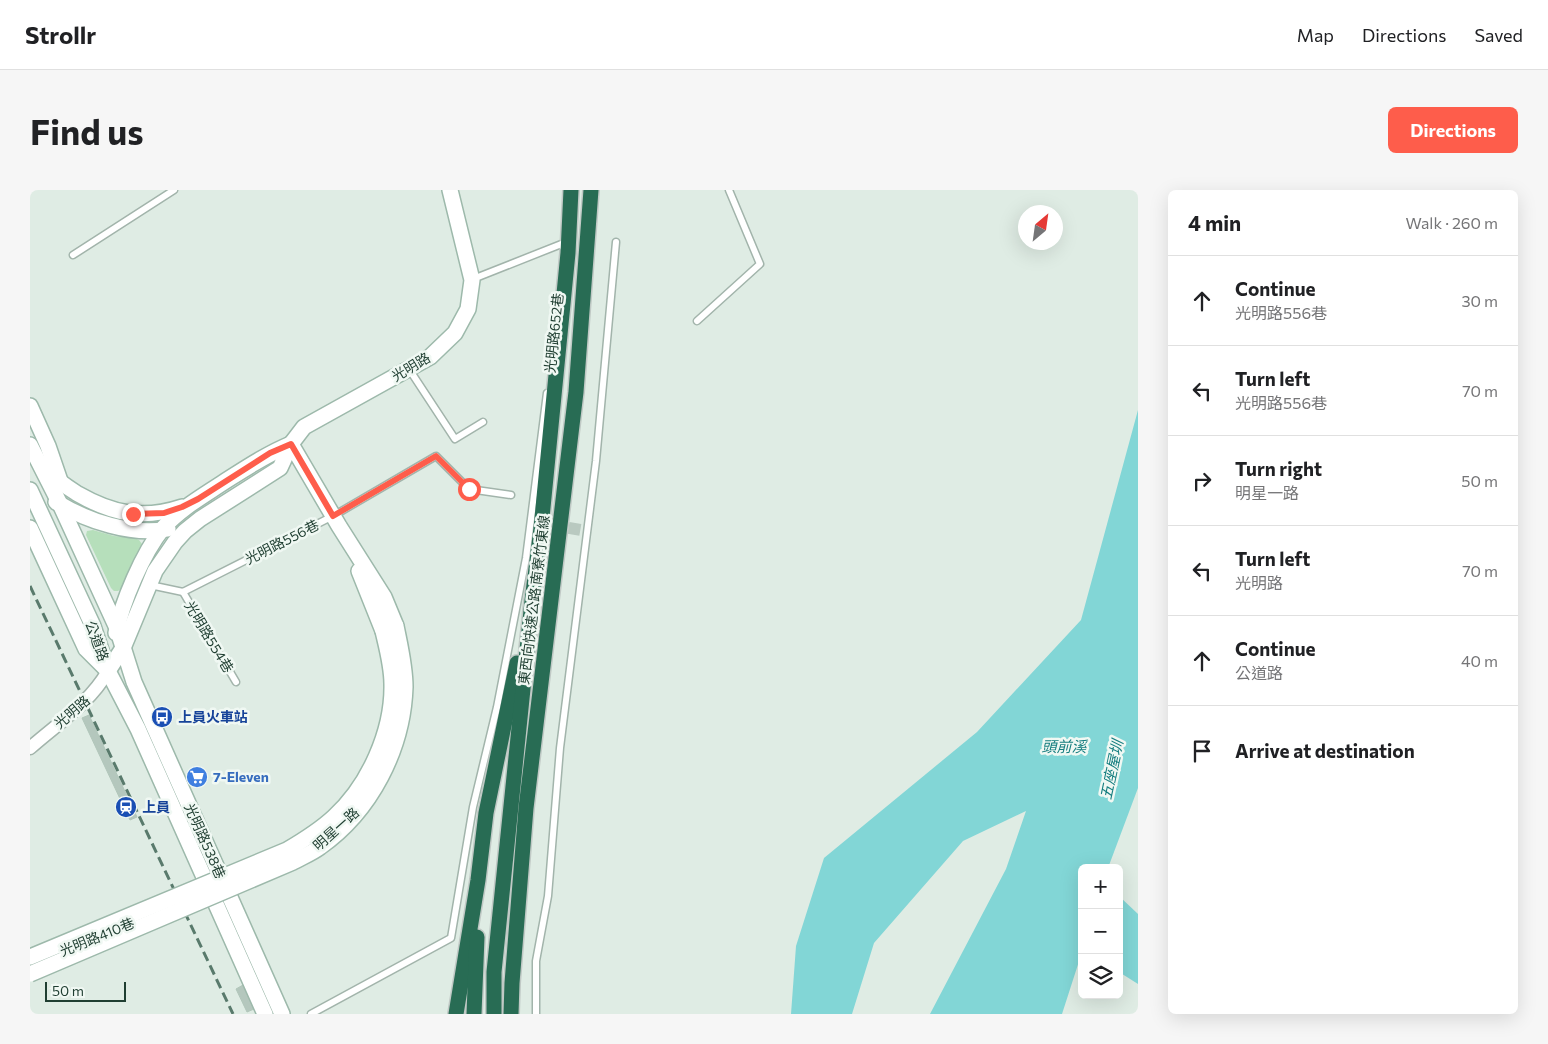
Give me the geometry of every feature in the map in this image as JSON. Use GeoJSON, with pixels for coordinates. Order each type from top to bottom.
{"type":"FeatureCollection","features":[{"type":"Feature","properties":{"kind":"highway","name":"東西向快速公路 南寮竹東線"},"geometry":{"type":"LineString","coordinates":[[494,1014],[494,972],[541,528],[568,253],[571,190]]}},
{"type":"Feature","properties":{"kind":"highway","name":"東西向快速公路 南寮竹東線"},"geometry":{"type":"LineString","coordinates":[[513,1014],[512,983],[527,798],[576,392],[591,190]]}},
{"type":"Feature","properties":{"kind":"highway"},"geometry":{"type":"LineString","coordinates":[[456,1014],[478,880],[486,814],[532,601]]}},
{"type":"Feature","properties":{"kind":"highway"},"geometry":{"type":"LineString","coordinates":[[474,1014],[478,880]]}},
{"type":"Feature","properties":{"kind":"street","name":"光明路"},"geometry":{"type":"LineString","coordinates":[[108,671],[120,638],[159,565],[185,531],[200,519],[280,468],[291,444],[304,427],[430,357],[455,333],[468,309],[472,280],[450,190]]}},
{"type":"Feature","properties":{"kind":"street"},"geometry":{"type":"LineString","coordinates":[[30,406],[48,446],[62,485],[60,504]]}},
{"type":"Feature","properties":{"kind":"street","name":"光明路"},"geometry":{"type":"LineString","coordinates":[[30,748],[89,697],[108,671],[120,638],[131,587],[162,530],[171,520],[198,499],[270,453],[291,444]]}},
{"type":"Feature","properties":{"kind":"street","name":"明星一路"},"geometry":{"type":"LineString","coordinates":[[30,957],[287,850],[311,836],[335,816],[354,796],[371,768],[383,739],[390,712],[392,684],[389,656],[390,629],[384,597],[336,521],[291,444]]}},
{"type":"Feature","properties":{"kind":"street","name":"公道路"},"geometry":{"type":"LineString","coordinates":[[32,449],[50,474],[62,485],[105,507],[133,514],[164,513],[198,499]]}},
{"type":"Feature","properties":{"kind":"street","name":"公道路"},"geometry":{"type":"LineString","coordinates":[[32,449],[60,504],[120,638]]}},
{"type":"Feature","properties":{"kind":"street","name":"公道路"},"geometry":{"type":"LineString","coordinates":[[30,488],[60,504],[116,527],[143,531],[162,530],[200,519]]}},
{"type":"Feature","properties":{"kind":"street","name":"公道路"},"geometry":{"type":"LineString","coordinates":[[30,488],[93,626],[108,671]]}},
{"type":"Feature","properties":{"kind":"street","name":"公道路"},"geometry":{"type":"LineString","coordinates":[[30,528],[86,649],[108,671]]}},
{"type":"Feature","properties":{"kind":"street","name":"明星一路"},"geometry":{"type":"LineString","coordinates":[[30,974],[293,862],[320,847],[344,827],[369,796],[382,774],[396,742],[402,716],[405,686],[402,655],[390,629]]}},
{"type":"Feature","properties":{"kind":"street","name":"光明路538巷"},"geometry":{"type":"LineString","coordinates":[[120,638],[130,671],[151,721],[282,1014]]}},
{"type":"Feature","properties":{"kind":"street","name":"光明路538巷"},"geometry":{"type":"LineString","coordinates":[[108,671],[138,729],[265,1014]]}},
{"type":"Feature","properties":{"kind":"lane"},"geometry":{"type":"LineString","coordinates":[[73,255],[174,190]]}},
{"type":"Feature","properties":{"kind":"lane"},"geometry":{"type":"LineString","coordinates":[[696,321],[760,264],[729,190]]}},
{"type":"Feature","properties":{"kind":"lane"},"geometry":{"type":"LineString","coordinates":[[536,1014],[536,961],[548,896],[560,748],[596,461],[616,242]]}},
{"type":"Feature","properties":{"kind":"lane","name":"光明路652巷"},"geometry":{"type":"LineString","coordinates":[[311,1014],[451,938],[473,807],[516,617],[526,558],[564,243],[472,280]]}},
{"type":"Feature","properties":{"kind":"lane"},"geometry":{"type":"LineString","coordinates":[[409,369],[455,439],[483,422]]}},
{"type":"Feature","properties":{"kind":"lane","name":"光明路556巷"},"geometry":{"type":"LineString","coordinates":[[183,592],[336,521],[436,456],[469,489],[512,495]]}},
{"type":"Feature","properties":{"kind":"lane"},"geometry":{"type":"LineString","coordinates":[[149,585],[183,592]]}},
{"type":"Feature","properties":{"kind":"lane","name":"光明路554巷"},"geometry":{"type":"LineString","coordinates":[[183,592],[236,682]]}},
{"type":"Feature","properties":{"kind":"lane","name":"光明路410巷"},"geometry":{"type":"LineString","coordinates":[[30,965],[165,910]]}},
{"type":"Feature","properties":{"kind":"green space"},"geometry":{"type":"Polygon","coordinates":[[[93,530],[114,536],[134,538],[142,544],[122,588],[118,591],[114,591],[111,588],[86,535],[87,531],[93,530]]]}},
{"type":"Feature","properties":{"kind":"water","name":"頭前溪"},"geometry":{"type":"Polygon","coordinates":[[[1138,410],[1138,788],[1110,864],[1078,864],[1078,964],[1062,1014],[930,1014],[1006,869],[1026,811],[963,841],[874,943],[852,1014],[791,1014],[796,946],[824,858],[977,732],[1081,620],[1138,410]]]}},
{"type":"Feature","properties":{"kind":"water"},"geometry":{"type":"Polygon","coordinates":[[[1123,900],[1138,914],[1138,984],[1123,975],[1123,900]]]}},
{"type":"Feature","properties":{"kind":"building"},"geometry":{"type":"Polygon","coordinates":[[[89,715],[137,817],[130,820],[82,718],[89,715]]]}},
{"type":"Feature","properties":{"kind":"building"},"geometry":{"type":"Polygon","coordinates":[[[243,985],[254,1009],[247,1012],[236,989],[243,985]]]}},
{"type":"Feature","properties":{"kind":"tunnel"},"geometry":{"type":"LineString","coordinates":[[533,522],[587,531]]}},
{"type":"Feature","properties":{"kind":"railway"},"geometry":{"type":"LineString","coordinates":[[30,586],[233,1014]]}},
{"type":"Feature","properties":{"kind":"place","name":"上員火車站"},"geometry":{"type":"Point","coordinates":[162,717]}},
{"type":"Feature","properties":{"kind":"place","name":"7-Eleven"},"geometry":{"type":"Point","coordinates":[197,777]}},
{"type":"Feature","properties":{"kind":"place","name":"上員"},"geometry":{"type":"Point","coordinates":[126,807]}},
{"type":"Feature","properties":{"kind":"route"},"geometry":{"type":"LineString","coordinates":[[133,514],[164,513],[182,507],[198,499],[270,453],[291,444],[333,516],[436,456],[469,489]]}},
{"type":"Feature","properties":{"kind":"water label","name":"五座屋圳"},"geometry":{"type":"Point","coordinates":[1112,770]}}]}
